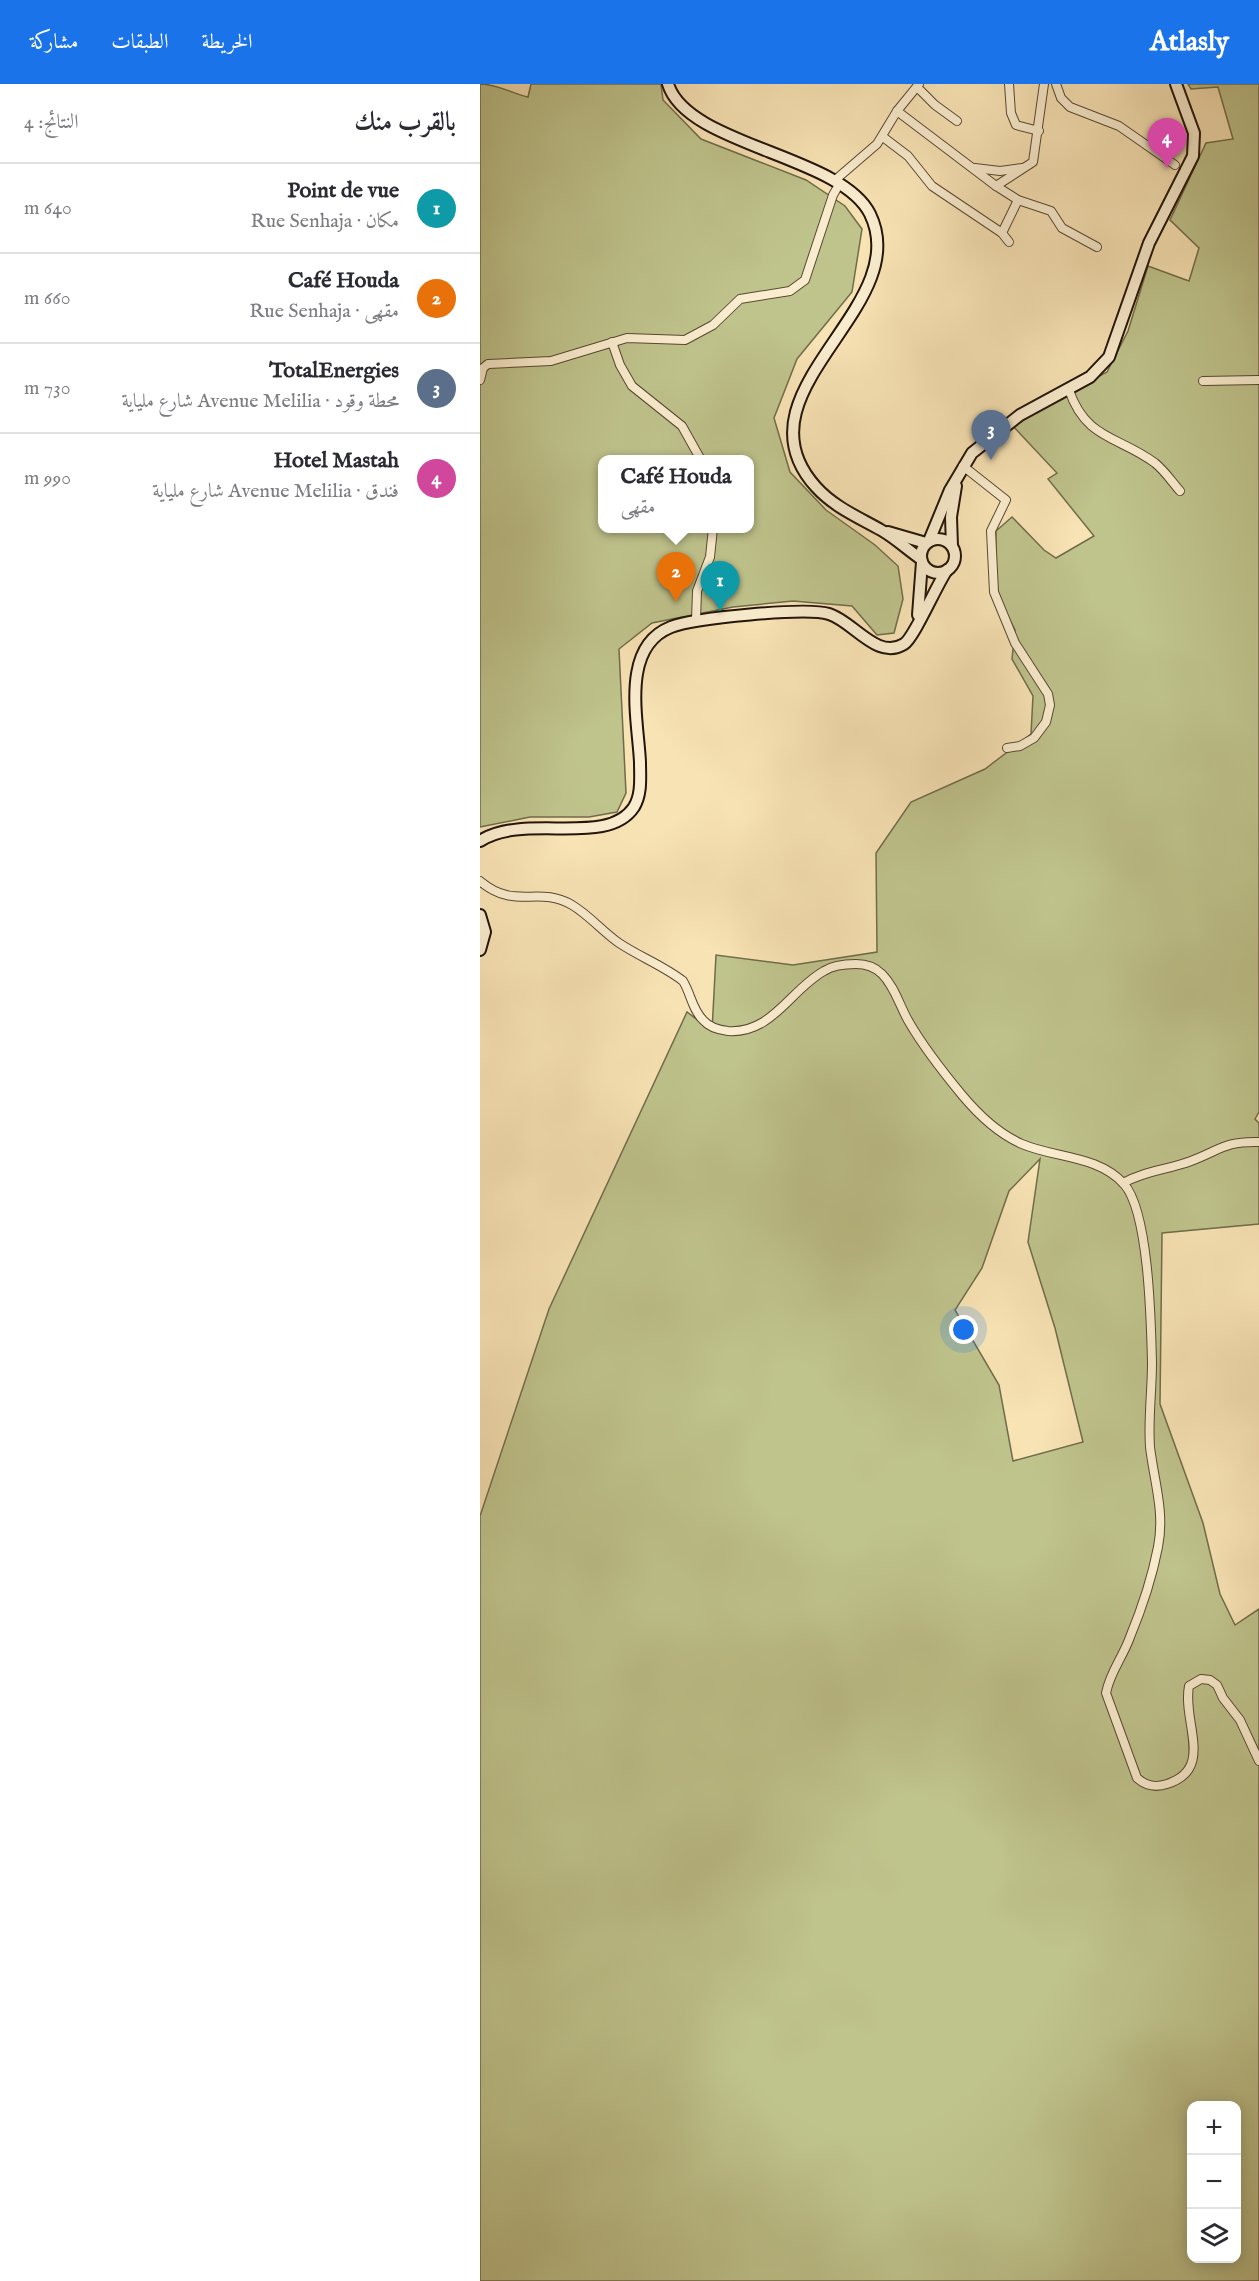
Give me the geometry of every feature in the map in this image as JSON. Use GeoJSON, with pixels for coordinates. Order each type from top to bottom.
{"type":"FeatureCollection","features":[{"type":"Feature","properties":{"kind":"main road"},"geometry":{"type":"LineString","coordinates":[[668,84],[674,97],[689,112],[726,133],[837,182],[862,201],[870,214],[876,242],[873,267],[855,309],[805,385],[796,408],[794,438],[802,467],[817,488],[839,507],[882,530],[933,572],[947,570]]}},
{"type":"Feature","properties":{"kind":"main road"},"geometry":{"type":"LineString","coordinates":[[916,624],[920,553],[928,542],[957,477],[972,453],[1020,415],[1090,377],[1109,357],[1149,243],[1193,156],[1194,133],[1176,84]]}},
{"type":"Feature","properties":{"kind":"main road"},"geometry":{"type":"LineString","coordinates":[[480,841],[505,830],[597,828],[615,823],[634,807],[641,782],[636,680],[640,656],[663,631],[696,620],[810,611],[829,614],[850,625],[878,647],[888,648],[905,643],[910,638],[955,557],[952,546],[951,517],[957,477]]}},
{"type":"Feature","properties":{"kind":"main road"},"geometry":{"type":"LineString","coordinates":[[882,530],[928,542],[941,539],[952,546]]}},
{"type":"Feature","properties":{"kind":"main road"},"geometry":{"type":"LineString","coordinates":[[480,915],[485,932],[480,950]]}},
{"type":"Feature","properties":{"kind":"street"},"geometry":{"type":"LineString","coordinates":[[1009,84],[1013,119],[1022,128],[1039,131]]}},
{"type":"Feature","properties":{"kind":"street"},"geometry":{"type":"LineString","coordinates":[[996,186],[1029,167],[1035,155],[1044,84]]}},
{"type":"Feature","properties":{"kind":"street"},"geometry":{"type":"LineString","coordinates":[[1056,84],[1061,98],[1070,107],[1119,126],[1175,165]]}},
{"type":"Feature","properties":{"kind":"street"},"geometry":{"type":"LineString","coordinates":[[480,380],[483,368],[488,364],[551,360],[612,342],[643,336],[675,341],[694,337],[713,325],[740,299],[797,288],[804,280],[837,182],[883,137],[897,111],[918,86],[934,105],[957,121]]}},
{"type":"Feature","properties":{"kind":"street"},"geometry":{"type":"LineString","coordinates":[[897,111],[996,186],[1018,200],[1051,210],[1062,228],[1097,247]]}},
{"type":"Feature","properties":{"kind":"street"},"geometry":{"type":"LineString","coordinates":[[883,137],[908,156],[932,186],[1002,233],[1010,242]]}},
{"type":"Feature","properties":{"kind":"street"},"geometry":{"type":"LineString","coordinates":[[973,168],[1000,171],[1029,167]]}},
{"type":"Feature","properties":{"kind":"street"},"geometry":{"type":"LineString","coordinates":[[1002,233],[1018,200]]}},
{"type":"Feature","properties":{"kind":"street"},"geometry":{"type":"LineString","coordinates":[[612,342],[624,374],[632,386],[676,419],[698,455]]}},
{"type":"Feature","properties":{"kind":"street"},"geometry":{"type":"LineString","coordinates":[[1203,381],[1259,380]]}},
{"type":"Feature","properties":{"kind":"street"},"geometry":{"type":"LineString","coordinates":[[1069,390],[1074,404],[1086,422],[1109,440],[1154,462],[1180,491]]}},
{"type":"Feature","properties":{"kind":"street"},"geometry":{"type":"LineString","coordinates":[[963,466],[1006,500],[991,531],[994,592],[1015,643],[1048,694],[1050,705],[1046,722],[1034,738],[1020,746],[1007,747]]}},
{"type":"Feature","properties":{"kind":"street"},"geometry":{"type":"LineString","coordinates":[[696,620],[697,591],[710,557],[712,533]]}},
{"type":"Feature","properties":{"kind":"street"},"geometry":{"type":"LineString","coordinates":[[480,881],[501,895],[514,898],[549,897],[572,905],[632,952],[683,981],[695,1010],[701,1018],[713,1028],[724,1031],[752,1029],[768,1020],[805,984],[829,968],[857,964],[872,968],[887,980],[908,1020],[942,1071],[970,1104],[1004,1135],[1028,1146],[1059,1152],[1106,1170],[1123,1183],[1134,1199],[1141,1226],[1152,1365],[1150,1448],[1161,1503],[1161,1524],[1145,1598],[1129,1640],[1108,1679],[1106,1693],[1137,1778],[1143,1783],[1154,1787],[1169,1784],[1187,1773],[1195,1757],[1186,1707],[1189,1686],[1201,1679],[1210,1680],[1217,1685],[1223,1698],[1240,1720],[1259,1761]]}},
{"type":"Feature","properties":{"kind":"street"},"geometry":{"type":"LineString","coordinates":[[1123,1183],[1154,1169],[1192,1160],[1226,1144],[1259,1142]]}},
{"type":"Feature","properties":{"kind":"green space"},"geometry":{"type":"Polygon","coordinates":[[[480,84],[498,87],[528,97],[531,84],[661,84],[663,100],[701,139],[806,180],[845,206],[862,229],[852,292],[797,359],[774,418],[790,472],[826,510],[875,545],[898,566],[903,599],[894,633],[877,635],[852,606],[793,601],[733,607],[652,623],[619,649],[626,793],[617,812],[589,817],[530,817],[480,827],[480,84]]]}},
{"type":"Feature","properties":{"kind":"green space"},"geometry":{"type":"Polygon","coordinates":[[[1188,84],[1259,84],[1259,1112],[1255,1119],[1259,1123],[1259,1224],[1162,1233],[1160,1404],[1203,1523],[1220,1594],[1235,1625],[1259,1609],[1259,2281],[480,2281],[480,1516],[549,1309],[687,1012],[712,1031],[716,955],[793,965],[877,952],[876,853],[911,802],[985,769],[1031,734],[1033,696],[1012,659],[1015,630],[995,591],[996,531],[1012,517],[1044,550],[1056,558],[1094,536],[1048,479],[1057,473],[1011,424],[1107,372],[1128,331],[1148,266],[1189,281],[1199,248],[1170,220],[1206,143],[1233,139],[1218,87],[1191,89],[1188,84]],[[1040,1159],[1009,1191],[982,1268],[955,1310],[999,1385],[1013,1461],[1083,1442],[1055,1328],[1028,1242],[1040,1159]]]}},
{"type":"Feature","properties":{"kind":"place","name":"Hotel Mastah"},"geometry":{"type":"Point","coordinates":[1167,168]}},
{"type":"Feature","properties":{"kind":"place","name":"TotalEnergies"},"geometry":{"type":"Point","coordinates":[991,460]}},
{"type":"Feature","properties":{"kind":"place","name":"Café Houda"},"geometry":{"type":"Point","coordinates":[676,602]}},
{"type":"Feature","properties":{"kind":"place","name":"Point de vue"},"geometry":{"type":"Point","coordinates":[720,611]}}]}
